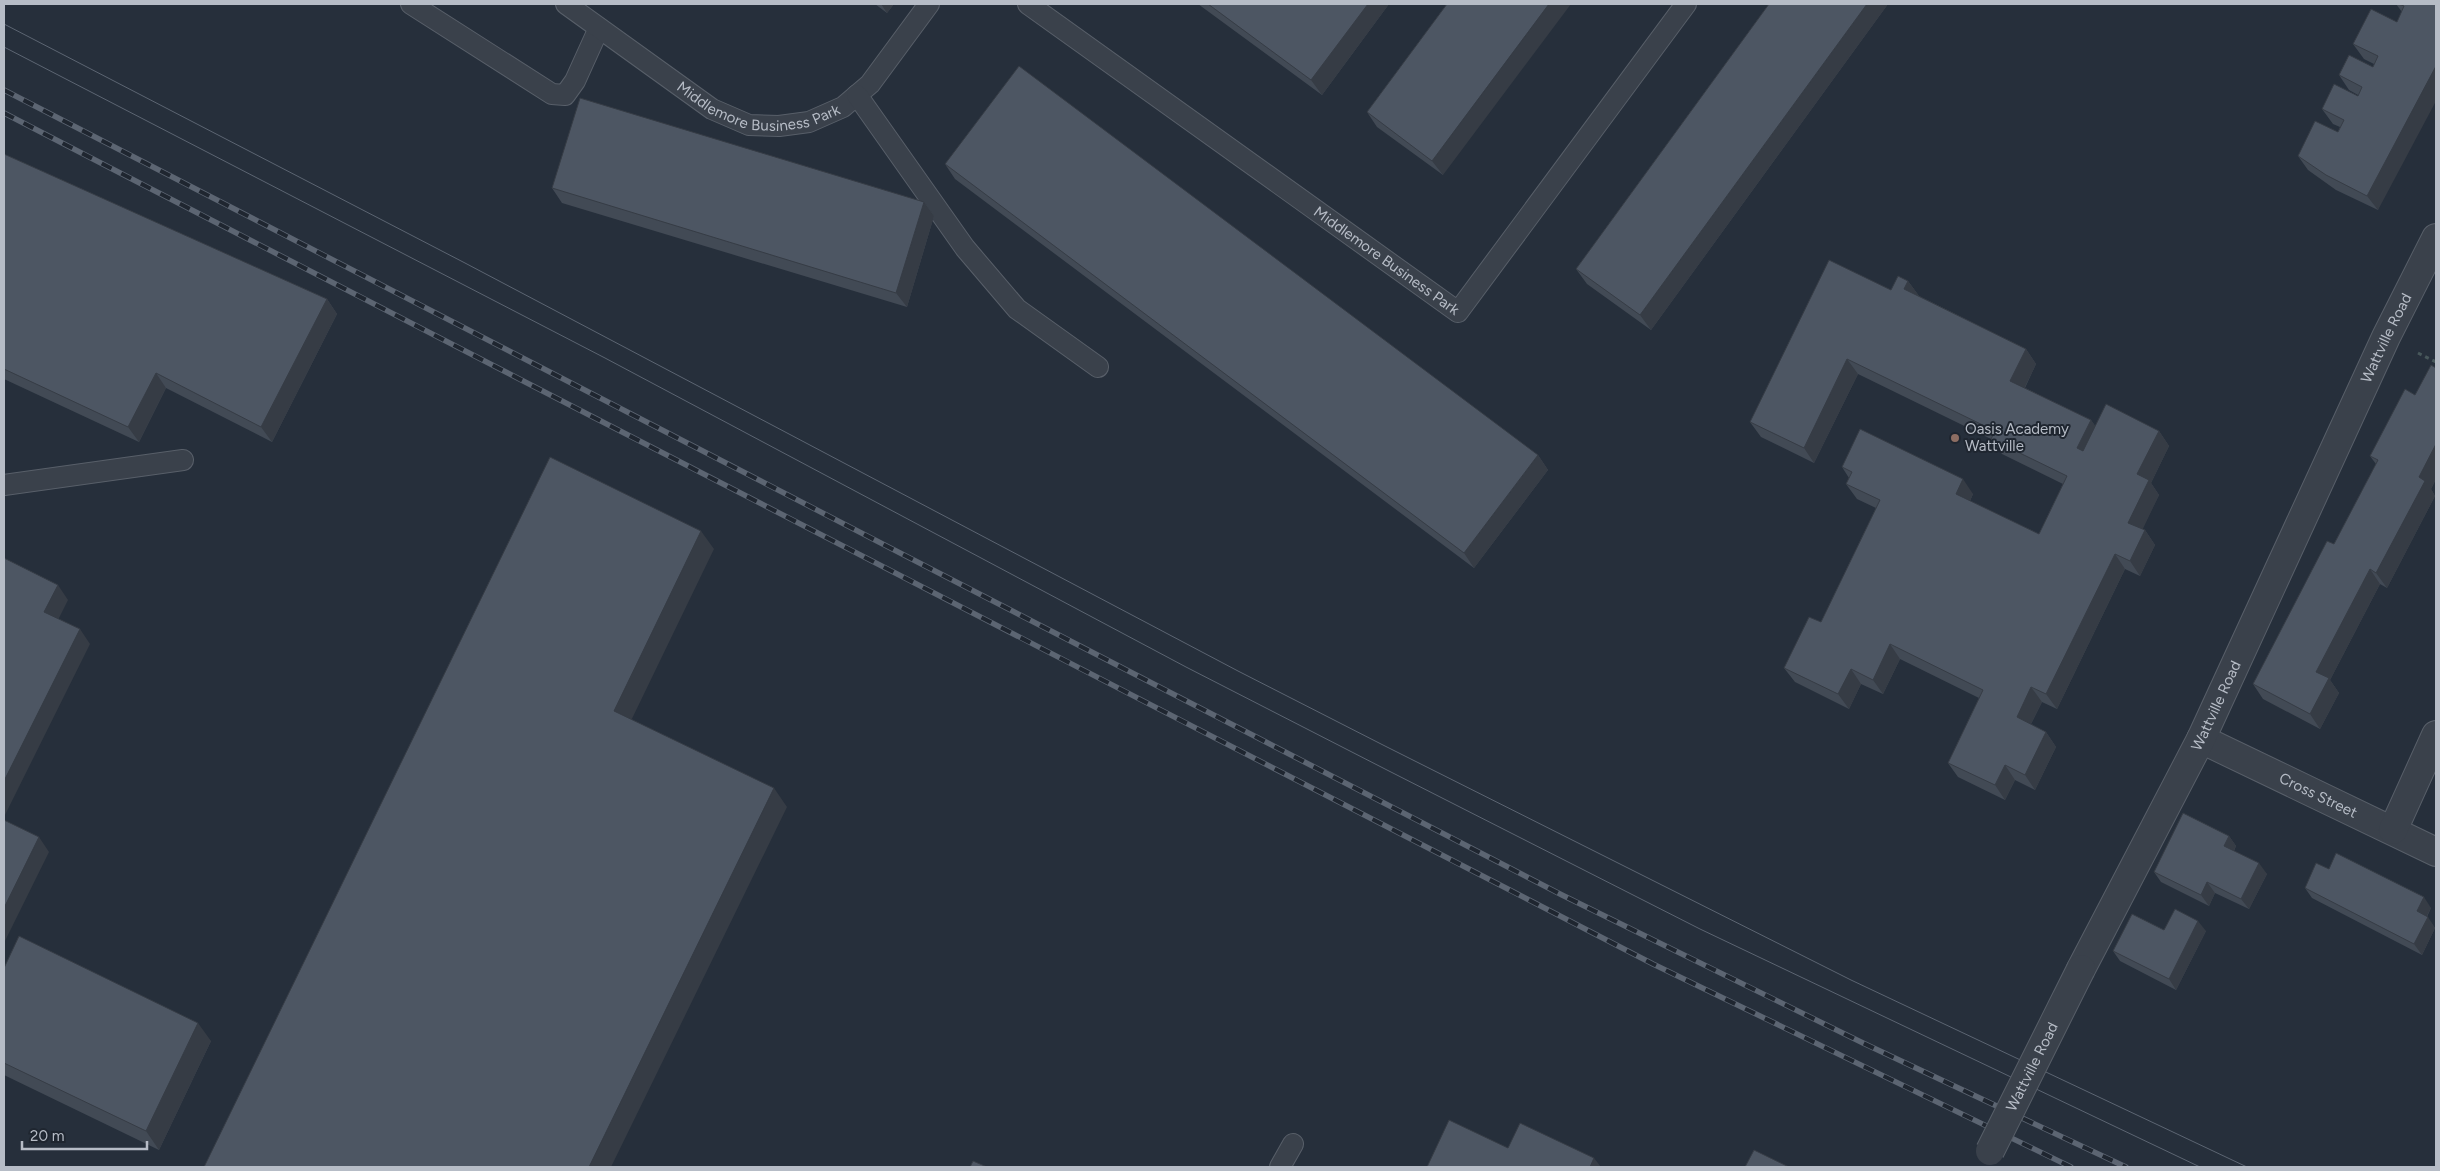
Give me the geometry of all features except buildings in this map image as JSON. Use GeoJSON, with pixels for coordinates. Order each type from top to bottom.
{"type":"FeatureCollection","features":[{"type":"Feature","properties":{"kind":"street","name":"Wattville Road"},"geometry":{"type":"LineString","coordinates":[[1986,1159],[2081,969],[2200,740],[2386,337],[2436,238]]}},
{"type":"Feature","properties":{"kind":"street"},"geometry":{"type":"LineString","coordinates":[[2393,830],[2436,735]]}},
{"type":"Feature","properties":{"kind":"street","name":"Cross Street"},"geometry":{"type":"LineString","coordinates":[[2200,740],[2436,852]]}},
{"type":"Feature","properties":{"kind":"lane"},"geometry":{"type":"LineString","coordinates":[[411,4],[552,94],[565,95],[575,81],[599,28]]}},
{"type":"Feature","properties":{"kind":"lane","name":"Middlemore Business Park"},"geometry":{"type":"LineString","coordinates":[[566,4],[712,109],[748,125],[779,126],[810,122],[843,108],[870,84],[929,4]]}},
{"type":"Feature","properties":{"kind":"lane","name":"Middlemore Business Park"},"geometry":{"type":"LineString","coordinates":[[1028,4],[1458,312],[1686,4]]}},
{"type":"Feature","properties":{"kind":"lane"},"geometry":{"type":"LineString","coordinates":[[857,95],[965,248],[1017,309],[1098,367]]}},
{"type":"Feature","properties":{"kind":"lane"},"geometry":{"type":"LineString","coordinates":[[4,485],[182,460]]}},
{"type":"Feature","properties":{"kind":"lane"},"geometry":{"type":"LineString","coordinates":[[1280,1167],[1293,1144]]}},
{"type":"Feature","properties":{"kind":"tram line"},"geometry":{"type":"LineString","coordinates":[[4,24],[465,263],[1238,671],[1383,745],[1851,980],[2247,1167]]}},
{"type":"Feature","properties":{"kind":"tram line"},"geometry":{"type":"LineString","coordinates":[[4,47],[605,358],[1186,667],[1387,770],[1700,929],[2200,1167]]}},
{"type":"Feature","properties":{"kind":"railway"},"geometry":{"type":"LineString","coordinates":[[4,90],[1562,895],[1863,1043],[2126,1167]]}},
{"type":"Feature","properties":{"kind":"railway"},"geometry":{"type":"LineString","coordinates":[[4,113],[1653,964],[2071,1167]]}},
{"type":"Feature","properties":{"kind":"place","name":"Oasis Academy Wattville"},"geometry":{"type":"Point","coordinates":[1955,438]}}]}
